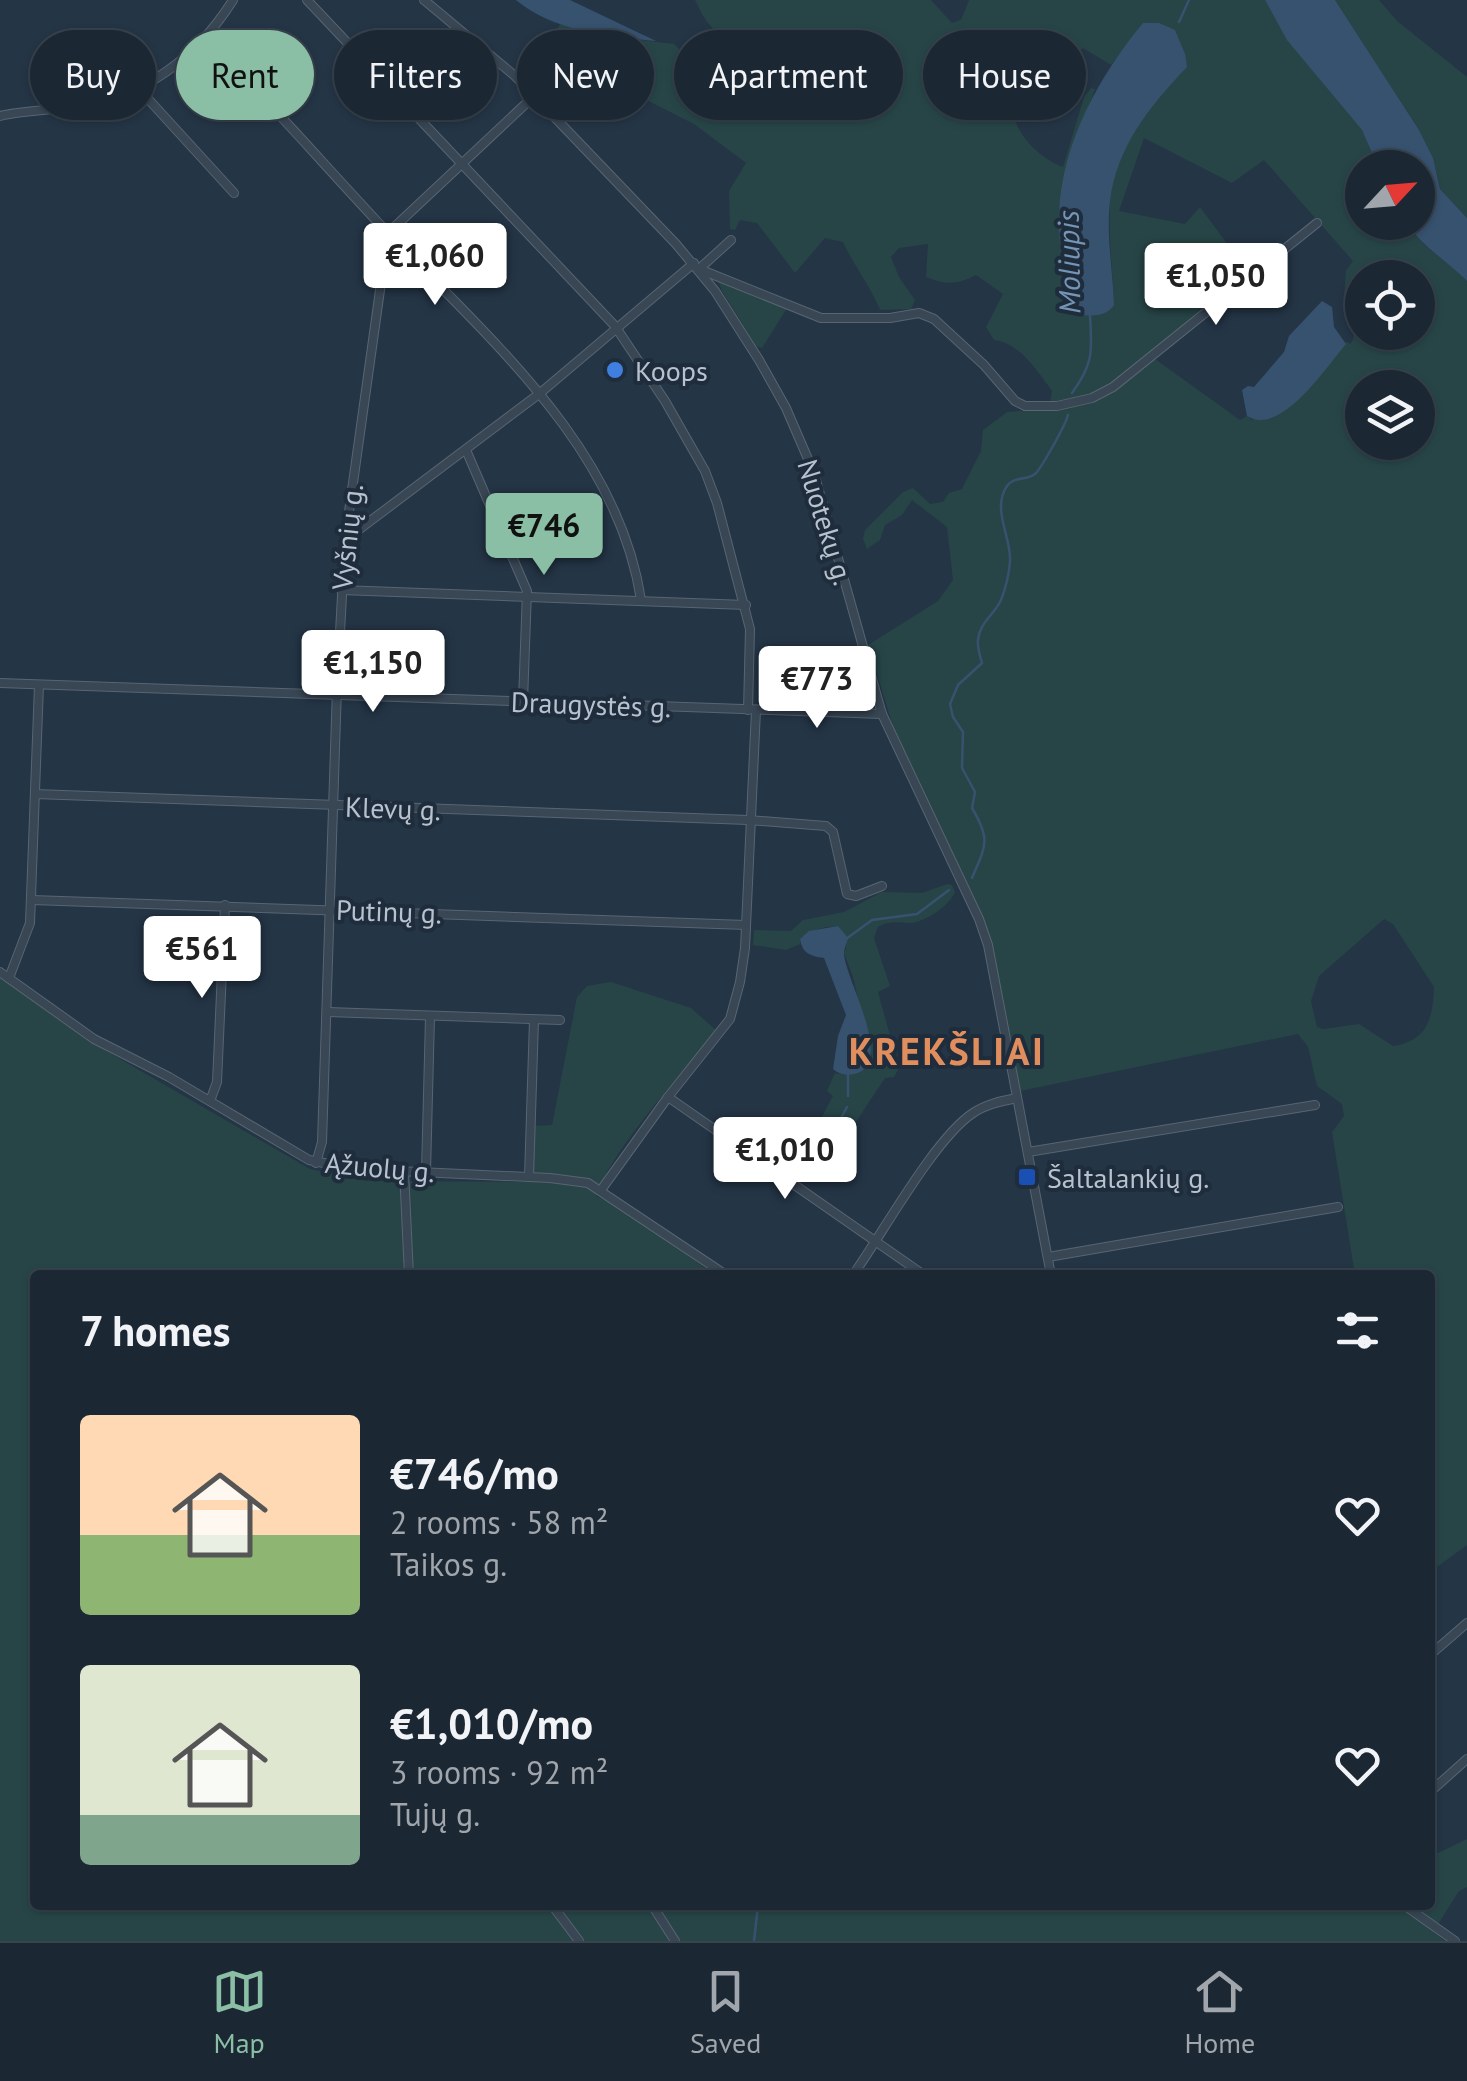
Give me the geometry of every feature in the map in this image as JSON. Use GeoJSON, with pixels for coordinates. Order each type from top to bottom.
{"type":"FeatureCollection","features":[{"type":"Feature","properties":{"kind":"street"},"geometry":{"type":"LineString","coordinates":[[212,30],[233,0]]}},
{"type":"Feature","properties":{"kind":"street"},"geometry":{"type":"LineString","coordinates":[[307,0],[618,329],[705,471],[718,502],[746,605],[752,710],[751,820],[740,982],[730,1019],[668,1096],[601,1190]]}},
{"type":"Feature","properties":{"kind":"street","name":"Nuotekų g."},"geometry":{"type":"LineString","coordinates":[[424,0],[517,81]]}},
{"type":"Feature","properties":{"kind":"street"},"geometry":{"type":"LineString","coordinates":[[156,106],[234,193]]}},
{"type":"Feature","properties":{"kind":"street"},"geometry":{"type":"LineString","coordinates":[[0,116],[30,112]]}},
{"type":"Feature","properties":{"kind":"street"},"geometry":{"type":"LineString","coordinates":[[388,233],[517,112]]}},
{"type":"Feature","properties":{"kind":"street"},"geometry":{"type":"LineString","coordinates":[[283,120],[539,394],[583,454],[613,512],[641,600]]}},
{"type":"Feature","properties":{"kind":"street","name":"Nuotekų g."},"geometry":{"type":"LineString","coordinates":[[557,120],[696,266],[786,408],[814,473],[882,714],[984,932],[1050,1270]]}},
{"type":"Feature","properties":{"kind":"street"},"geometry":{"type":"LineString","coordinates":[[696,266],[821,318],[890,318],[918,313],[934,319],[984,364],[1015,401],[1025,406],[1057,406],[1092,398],[1113,386],[1317,223]]}},
{"type":"Feature","properties":{"kind":"street","name":"Vyšnių g."},"geometry":{"type":"LineString","coordinates":[[316,1163],[322,1142],[328,1012],[341,590],[388,233]]}},
{"type":"Feature","properties":{"kind":"street"},"geometry":{"type":"LineString","coordinates":[[345,540],[539,394],[731,240]]}},
{"type":"Feature","properties":{"kind":"street"},"geometry":{"type":"LineString","coordinates":[[466,450],[528,596],[523,701]]}},
{"type":"Feature","properties":{"kind":"street"},"geometry":{"type":"LineString","coordinates":[[341,590],[746,605]]}},
{"type":"Feature","properties":{"kind":"street","name":"Draugystės g."},"geometry":{"type":"LineString","coordinates":[[0,682],[882,714]]}},
{"type":"Feature","properties":{"kind":"street"},"geometry":{"type":"LineString","coordinates":[[9,978],[28,936],[32,900],[39,684]]}},
{"type":"Feature","properties":{"kind":"street","name":"Klevų g."},"geometry":{"type":"LineString","coordinates":[[35,794],[826,826],[833,832],[847,894],[856,896],[882,886]]}},
{"type":"Feature","properties":{"kind":"street","name":"Putinų g."},"geometry":{"type":"LineString","coordinates":[[32,900],[746,925]]}},
{"type":"Feature","properties":{"kind":"street"},"geometry":{"type":"LineString","coordinates":[[210,1101],[217,1082],[225,906]]}},
{"type":"Feature","properties":{"kind":"street","name":"Ąžuolų g."},"geometry":{"type":"LineString","coordinates":[[0,972],[94,1038],[316,1163],[576,1180],[601,1190],[719,1270]]}},
{"type":"Feature","properties":{"kind":"street"},"geometry":{"type":"LineString","coordinates":[[328,1012],[560,1020]]}},
{"type":"Feature","properties":{"kind":"street"},"geometry":{"type":"LineString","coordinates":[[426,1172],[430,1016]]}},
{"type":"Feature","properties":{"kind":"street"},"geometry":{"type":"LineString","coordinates":[[529,1177],[534,1020]]}},
{"type":"Feature","properties":{"kind":"street"},"geometry":{"type":"LineString","coordinates":[[668,1096],[917,1270]]}},
{"type":"Feature","properties":{"kind":"street"},"geometry":{"type":"LineString","coordinates":[[856,1270],[962,1120],[990,1104],[1017,1098]]}},
{"type":"Feature","properties":{"kind":"street"},"geometry":{"type":"LineString","coordinates":[[1028,1152],[1315,1105]]}},
{"type":"Feature","properties":{"kind":"street"},"geometry":{"type":"LineString","coordinates":[[404,1171],[408,1270]]}},
{"type":"Feature","properties":{"kind":"street"},"geometry":{"type":"LineString","coordinates":[[1048,1257],[1338,1208]]}},
{"type":"Feature","properties":{"kind":"street"},"geometry":{"type":"LineString","coordinates":[[1435,1651],[1467,1624]]}},
{"type":"Feature","properties":{"kind":"street"},"geometry":{"type":"LineString","coordinates":[[1435,1788],[1467,1759]]}},
{"type":"Feature","properties":{"kind":"street"},"geometry":{"type":"LineString","coordinates":[[556,1910],[579,1941]]}},
{"type":"Feature","properties":{"kind":"street"},"geometry":{"type":"LineString","coordinates":[[655,1910],[675,1941]]}},
{"type":"Feature","properties":{"kind":"street"},"geometry":{"type":"LineString","coordinates":[[1411,1910],[1456,1941]]}},
{"type":"Feature","properties":{"kind":"green space"},"geometry":{"type":"Polygon","coordinates":[[[695,0],[931,0],[952,23],[961,20],[969,0],[1265,0],[1288,40],[1362,130],[1371,150],[1345,150],[1345,240],[1420,240],[1467,281],[1467,1545],[1435,1568],[1435,1270],[1354,1270],[1332,1132],[1344,1116],[1342,1104],[1317,1086],[1308,1047],[1298,1034],[1020,1091],[987,929],[896,736],[868,645],[938,601],[953,580],[947,527],[912,500],[902,515],[885,525],[880,540],[867,549],[865,530],[903,492],[913,488],[930,504],[943,502],[949,493],[962,489],[981,451],[983,430],[1007,412],[1049,409],[1052,391],[1034,367],[1012,346],[994,340],[986,327],[1003,294],[976,275],[946,283],[926,277],[928,244],[899,248],[891,257],[915,300],[911,309],[880,310],[843,242],[825,238],[795,273],[757,223],[740,220],[735,230],[730,229],[729,191],[746,163],[686,120],[903,120],[903,30],[715,30],[695,0]],[[1144,23],[1111,65],[1086,50],[1086,30],[923,30],[923,120],[1015,120],[1033,147],[1063,167],[1077,120],[1084,120],[1065,173],[1059,210],[1068,307],[1114,305],[1110,217],[1118,165],[1147,112],[1187,66],[1159,23],[1144,23]],[[1144,138],[1119,211],[1185,224],[1200,207],[1231,249],[1197,278],[1212,301],[1148,354],[1240,420],[1247,416],[1252,420],[1345,344],[1345,350],[1435,350],[1435,260],[1352,260],[1264,160],[1232,183],[1144,138]],[[1384,919],[1319,976],[1311,1001],[1317,1027],[1359,1024],[1393,1046],[1414,1039],[1426,1027],[1434,987],[1393,924],[1384,919]]]}},
{"type":"Feature","properties":{"kind":"green space"},"geometry":{"type":"Polygon","coordinates":[[[1335,0],[1379,0],[1397,21],[1467,77],[1467,218],[1440,189],[1435,150],[1429,150],[1335,0]]]}},
{"type":"Feature","properties":{"kind":"green space"},"geometry":{"type":"Polygon","coordinates":[[[560,24],[586,30],[557,30],[560,24]]]}},
{"type":"Feature","properties":{"kind":"green space"},"geometry":{"type":"Polygon","coordinates":[[[654,42],[674,44],[674,114],[654,104],[654,42]]]}},
{"type":"Feature","properties":{"kind":"green space"},"geometry":{"type":"Polygon","coordinates":[[[1095,89],[1086,114],[1086,94],[1095,89]]]}},
{"type":"Feature","properties":{"kind":"green space"},"geometry":{"type":"Polygon","coordinates":[[[722,280],[787,308],[762,348],[756,346],[722,291],[722,280]]]}},
{"type":"Feature","properties":{"kind":"green space"},"geometry":{"type":"Polygon","coordinates":[[[947,884],[955,892],[930,916],[878,927],[874,938],[890,986],[878,992],[899,1068],[894,1077],[885,1078],[837,1145],[829,1135],[819,1135],[818,1124],[833,1096],[827,1091],[835,1073],[844,1075],[872,1058],[844,953],[844,936],[838,926],[822,928],[786,950],[753,945],[754,930],[791,931],[803,920],[844,912],[882,892],[922,893],[947,884]]]}},
{"type":"Feature","properties":{"kind":"green space"},"geometry":{"type":"Polygon","coordinates":[[[0,976],[96,1045],[310,1169],[368,1181],[532,1182],[535,1126],[552,1125],[577,997],[587,986],[611,982],[691,1008],[717,1031],[633,1133],[596,1196],[620,1207],[708,1270],[30,1270],[30,1910],[1435,1910],[1435,1855],[1467,1839],[1467,1887],[1459,1891],[1433,1932],[1445,1941],[0,1941],[0,976]]]}},
{"type":"Feature","properties":{"kind":"water"},"geometry":{"type":"Polygon","coordinates":[[[516,0],[570,0],[633,30],[582,30],[516,0]]]}},
{"type":"Feature","properties":{"kind":"water"},"geometry":{"type":"Polygon","coordinates":[[[1265,0],[1335,0],[1429,150],[1371,150],[1362,130],[1287,40],[1265,0]]]}},
{"type":"Feature","properties":{"kind":"water"},"geometry":{"type":"Polygon","coordinates":[[[1143,23],[1159,23],[1175,30],[1187,67],[1137,128],[1119,163],[1109,227],[1114,305],[1102,314],[1075,314],[1068,307],[1059,236],[1062,187],[1075,136],[1112,65],[1143,23]]]}},
{"type":"Feature","properties":{"kind":"water"},"geometry":{"type":"Polygon","coordinates":[[[1435,167],[1440,189],[1467,218],[1467,281],[1421,240],[1435,240],[1435,167]]]}},
{"type":"Feature","properties":{"kind":"water"},"geometry":{"type":"Polygon","coordinates":[[[1322,301],[1332,307],[1334,327],[1345,345],[1288,409],[1260,420],[1247,416],[1242,390],[1254,387],[1284,352],[1289,336],[1322,301]]]}},
{"type":"Feature","properties":{"kind":"water"},"geometry":{"type":"Polygon","coordinates":[[[838,926],[848,938],[846,965],[870,1038],[871,1055],[866,1067],[851,1075],[833,1069],[846,1015],[824,958],[808,953],[800,939],[809,931],[838,926]]]}},
{"type":"Feature","properties":{"kind":"waterway","name":"Moliupis"},"geometry":{"type":"LineString","coordinates":[[1179,22],[1189,0]]}},
{"type":"Feature","properties":{"kind":"waterway","name":"Moliupis"},"geometry":{"type":"LineString","coordinates":[[1072,393],[1090,356],[1090,315]]}},
{"type":"Feature","properties":{"kind":"waterway","name":"Moliupis"},"geometry":{"type":"LineString","coordinates":[[972,878],[984,836],[972,808],[975,792],[962,768],[963,732],[950,704],[958,685],[982,663],[979,634],[1005,586],[1010,553],[1001,514],[1003,495],[1010,483],[1038,470],[1068,415]]}},
{"type":"Feature","properties":{"kind":"waterway","name":"Moliupis"},"geometry":{"type":"LineString","coordinates":[[846,939],[872,920],[917,914],[949,890]]}},
{"type":"Feature","properties":{"kind":"waterway","name":"Moliupis"},"geometry":{"type":"LineString","coordinates":[[848,1073],[848,1096]]}},
{"type":"Feature","properties":{"kind":"waterway","name":"Moliupis"},"geometry":{"type":"LineString","coordinates":[[830,1139],[847,1107]]}},
{"type":"Feature","properties":{"kind":"waterway","name":"Moliupis"},"geometry":{"type":"LineString","coordinates":[[774,1162],[782,1151]]}},
{"type":"Feature","properties":{"kind":"waterway","name":"Moliupis"},"geometry":{"type":"LineString","coordinates":[[754,1941],[757,1910]]}},
{"type":"Feature","properties":{"kind":"place","name":"Koops"},"geometry":{"type":"Point","coordinates":[615,370]}},
{"type":"Feature","properties":{"kind":"place","name":"Šaltalankių g."},"geometry":{"type":"Point","coordinates":[1027,1177]}},
{"type":"Feature","properties":{"kind":"district","name":"KREKŠLIAI"},"geometry":{"type":"Point","coordinates":[947,1050]}}]}
